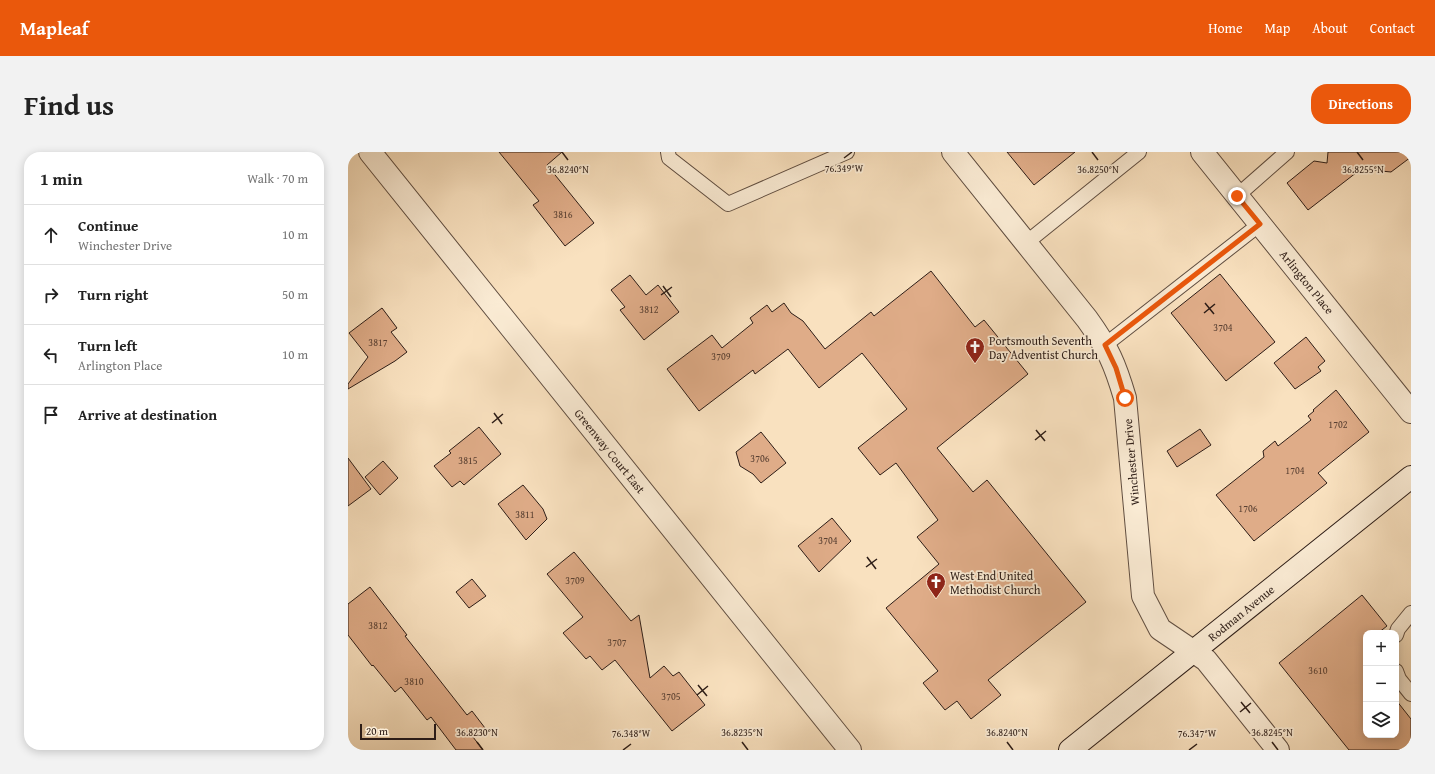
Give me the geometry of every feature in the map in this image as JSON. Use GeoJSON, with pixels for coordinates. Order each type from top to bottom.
{"type":"FeatureCollection","features":[{"type":"Feature","properties":{"kind":"street","name":"Greenway Court East"},"geometry":{"type":"LineString","coordinates":[[370,152],[850,750]]}},
{"type":"Feature","properties":{"kind":"street","name":"Winchester Drive"},"geometry":{"type":"LineString","coordinates":[[953,152],[1087,319],[1105,345],[1116,368],[1125,398],[1143,596],[1160,629],[1206,660],[1278,750]]}},
{"type":"Feature","properties":{"kind":"street","name":"Arlington Place"},"geometry":{"type":"LineString","coordinates":[[1202,152],[1411,412]]}},
{"type":"Feature","properties":{"kind":"street","name":"Rodman Avenue"},"geometry":{"type":"LineString","coordinates":[[1070,750],[1411,477]]}},
{"type":"Feature","properties":{"kind":"lane"},"geometry":{"type":"LineString","coordinates":[[668,152],[669,158],[728,204],[847,152]]}},
{"type":"Feature","properties":{"kind":"lane"},"geometry":{"type":"LineString","coordinates":[[1026,243],[1139,152]]}},
{"type":"Feature","properties":{"kind":"lane"},"geometry":{"type":"LineString","coordinates":[[1237,196],[1287,152]]}},
{"type":"Feature","properties":{"kind":"lane"},"geometry":{"type":"LineString","coordinates":[[1105,345],[1260,224]]}},
{"type":"Feature","properties":{"kind":"lane"},"geometry":{"type":"LineString","coordinates":[[1398,630],[1411,613]]}},
{"type":"Feature","properties":{"kind":"lane"},"geometry":{"type":"LineString","coordinates":[[1399,678],[1411,694]]}},
{"type":"Feature","properties":{"kind":"building"},"geometry":{"type":"Polygon","coordinates":[[[499,152],[562,152],[547,165],[594,223],[565,246],[533,205],[539,201],[499,152]]]}},
{"type":"Feature","properties":{"kind":"building"},"geometry":{"type":"Polygon","coordinates":[[[1007,152],[1075,152],[1034,185],[1007,152]]]}},
{"type":"Feature","properties":{"kind":"building"},"geometry":{"type":"Polygon","coordinates":[[[1328,152],[1411,152],[1411,157],[1391,172],[1361,169],[1308,210],[1287,183],[1314,161],[1327,163],[1328,152]]]}},
{"type":"Feature","properties":{"kind":"building"},"geometry":{"type":"Polygon","coordinates":[[[931,271],[975,327],[984,320],[1028,374],[937,448],[973,492],[987,480],[1086,602],[988,680],[1001,695],[971,719],[957,701],[945,710],[923,683],[938,671],[886,608],[939,564],[917,537],[938,520],[896,463],[880,475],[858,448],[907,409],[862,353],[819,388],[788,349],[755,374],[753,370],[699,411],[667,369],[712,335],[722,348],[753,323],[750,318],[767,305],[772,312],[784,303],[791,313],[803,321],[825,349],[871,312],[874,316],[931,271]]]}},
{"type":"Feature","properties":{"kind":"building"},"geometry":{"type":"Polygon","coordinates":[[[1220,274],[1275,342],[1226,381],[1171,313],[1220,274]]]}},
{"type":"Feature","properties":{"kind":"building"},"geometry":{"type":"Polygon","coordinates":[[[630,275],[646,295],[658,285],[679,312],[644,340],[620,310],[625,307],[611,290],[630,275]]]}},
{"type":"Feature","properties":{"kind":"building"},"geometry":{"type":"Polygon","coordinates":[[[382,308],[397,328],[391,332],[407,352],[395,361],[348,389],[348,384],[368,357],[349,333],[382,308]]]}},
{"type":"Feature","properties":{"kind":"building"},"geometry":{"type":"Polygon","coordinates":[[[1306,337],[1325,361],[1318,367],[1321,371],[1295,389],[1274,363],[1306,337]]]}},
{"type":"Feature","properties":{"kind":"building"},"geometry":{"type":"Polygon","coordinates":[[[1336,390],[1369,432],[1318,473],[1327,483],[1254,541],[1216,495],[1264,457],[1263,451],[1275,441],[1278,446],[1311,420],[1308,416],[1314,411],[1313,410],[1336,390]]]}},
{"type":"Feature","properties":{"kind":"building"},"geometry":{"type":"Polygon","coordinates":[[[479,427],[501,454],[464,485],[460,481],[452,487],[434,466],[451,453],[449,451],[479,427]]]}},
{"type":"Feature","properties":{"kind":"building"},"geometry":{"type":"Polygon","coordinates":[[[1200,429],[1211,445],[1177,467],[1167,451],[1200,429]]]}},
{"type":"Feature","properties":{"kind":"building"},"geometry":{"type":"Polygon","coordinates":[[[761,432],[786,463],[761,483],[753,474],[740,466],[736,452],[761,432]]]}},
{"type":"Feature","properties":{"kind":"building"},"geometry":{"type":"Polygon","coordinates":[[[348,458],[371,489],[348,506],[348,458]]]}},
{"type":"Feature","properties":{"kind":"building"},"geometry":{"type":"Polygon","coordinates":[[[383,461],[398,478],[380,495],[365,477],[383,461]]]}},
{"type":"Feature","properties":{"kind":"building"},"geometry":{"type":"Polygon","coordinates":[[[523,485],[543,509],[547,519],[526,540],[498,504],[523,485]]]}},
{"type":"Feature","properties":{"kind":"building"},"geometry":{"type":"Polygon","coordinates":[[[832,518],[851,541],[819,572],[798,546],[832,518]]]}},
{"type":"Feature","properties":{"kind":"building"},"geometry":{"type":"Polygon","coordinates":[[[574,552],[631,621],[639,615],[650,678],[664,666],[673,676],[679,672],[705,705],[672,731],[615,660],[602,670],[590,656],[586,659],[563,633],[583,617],[547,574],[574,552]]]}},
{"type":"Feature","properties":{"kind":"building"},"geometry":{"type":"Polygon","coordinates":[[[472,579],[486,596],[469,608],[456,592],[472,579]]]}},
{"type":"Feature","properties":{"kind":"building"},"geometry":{"type":"Polygon","coordinates":[[[370,587],[407,635],[405,636],[467,715],[472,711],[485,728],[473,737],[483,750],[456,750],[431,717],[427,720],[401,687],[395,692],[373,665],[372,666],[348,635],[348,604],[370,587]]]}},
{"type":"Feature","properties":{"kind":"building"},"geometry":{"type":"Polygon","coordinates":[[[1362,595],[1387,626],[1382,630],[1363,630],[1363,738],[1399,738],[1399,704],[1411,719],[1411,750],[1349,750],[1279,663],[1362,595]]]}},
{"type":"Feature","properties":{"kind":"place","name":"Portsmouth Seventh Day Adventist Church"},"geometry":{"type":"Point","coordinates":[975,364]}},
{"type":"Feature","properties":{"kind":"place","name":"West End United Methodist Church"},"geometry":{"type":"Point","coordinates":[936,599]}},
{"type":"Feature","properties":{"kind":"route"},"geometry":{"type":"LineString","coordinates":[[1125,398],[1116,368],[1105,345],[1260,224],[1237,196]]}}]}
